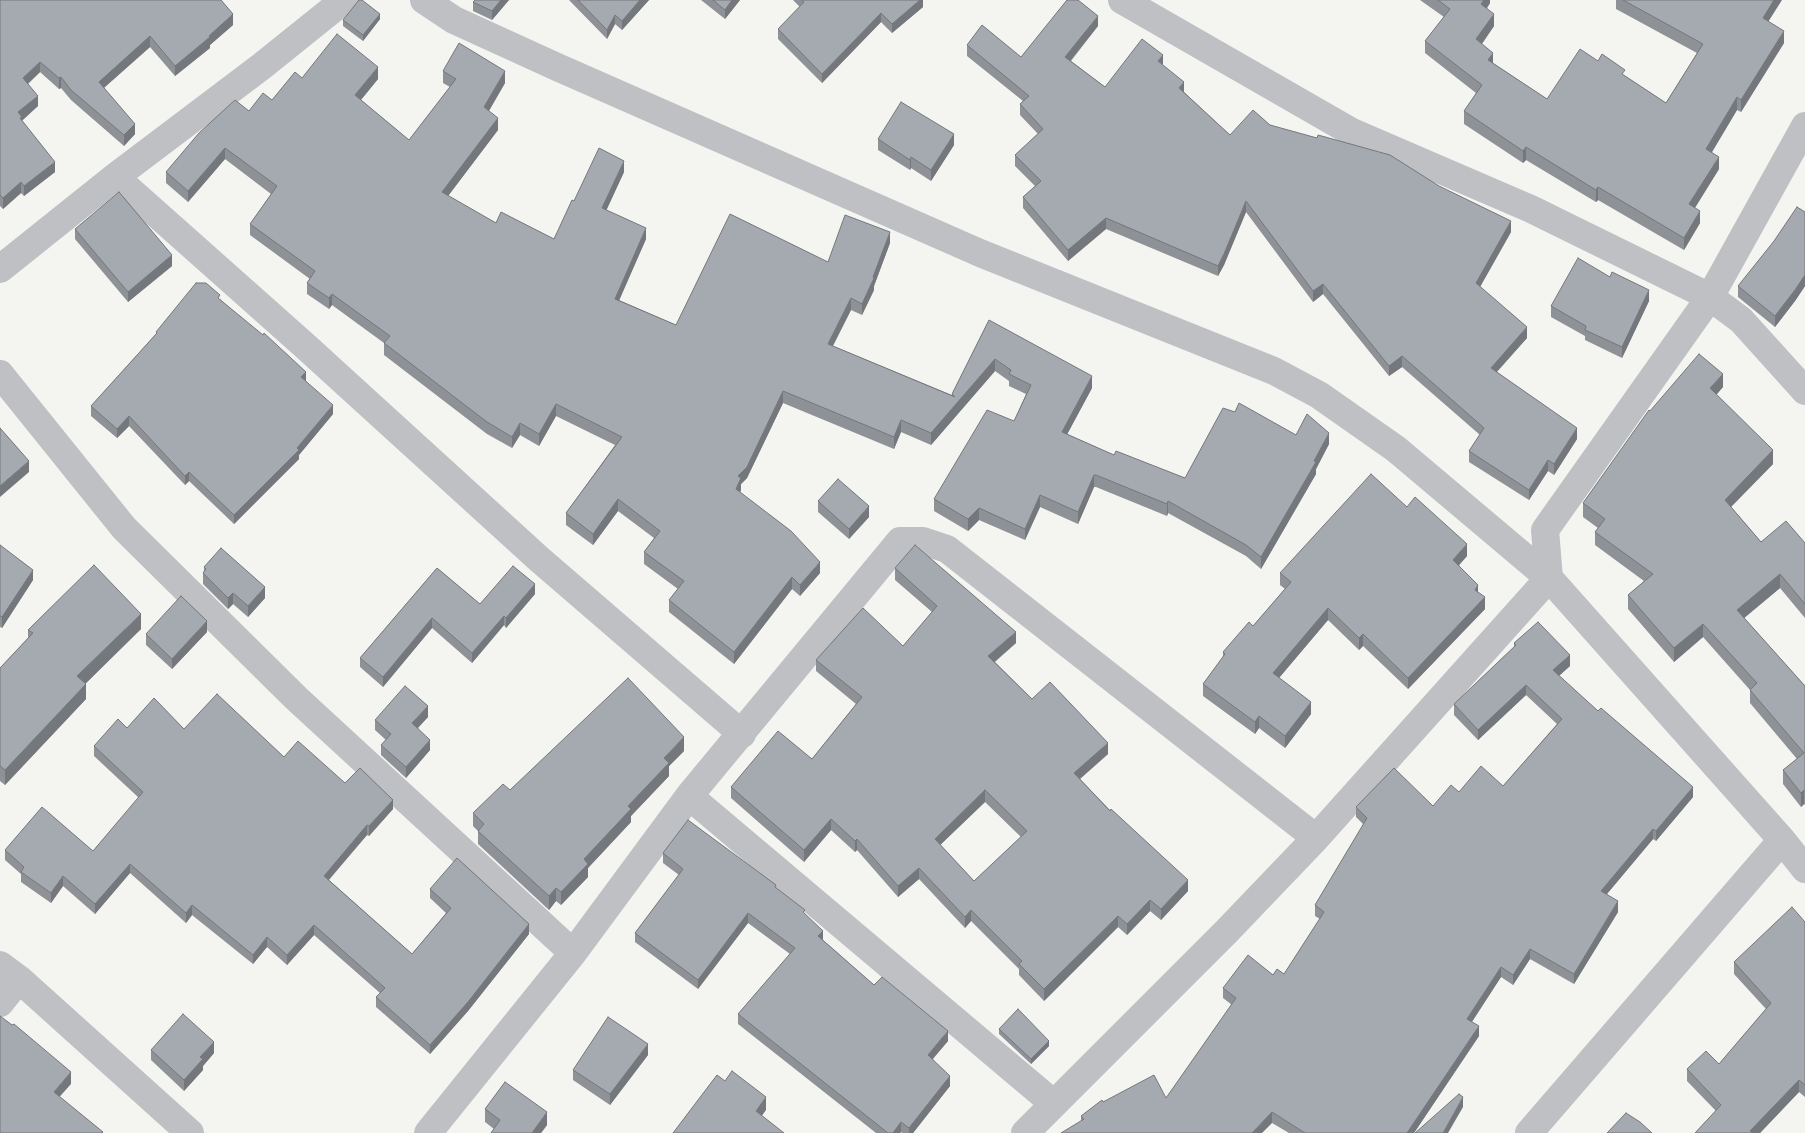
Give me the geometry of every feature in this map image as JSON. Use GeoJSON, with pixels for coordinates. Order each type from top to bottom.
{"type":"FeatureCollection","features":[{"type":"Feature","properties":{"kind":"street"},"geometry":{"type":"LineString","coordinates":[[0,269],[115,177],[262,66],[344,0]]}},
{"type":"Feature","properties":{"kind":"street"},"geometry":{"type":"LineString","coordinates":[[424,0],[454,20],[548,63],[980,253],[1274,371],[1319,395],[1396,448],[1549,578],[1782,840],[1805,869]]}},
{"type":"Feature","properties":{"kind":"street"},"geometry":{"type":"LineString","coordinates":[[1122,0],[1350,132],[1531,209],[1710,297],[1741,320],[1805,391]]}},
{"type":"Feature","properties":{"kind":"street"},"geometry":{"type":"LineString","coordinates":[[1025,1133],[1226,932],[1316,838],[1549,578],[1545,530],[1710,297],[1805,126]]}},
{"type":"Feature","properties":{"kind":"street"},"geometry":{"type":"LineString","coordinates":[[115,177],[539,558],[742,734]]}},
{"type":"Feature","properties":{"kind":"street"},"geometry":{"type":"LineString","coordinates":[[0,374],[124,528],[296,698],[573,952]]}},
{"type":"Feature","properties":{"kind":"street"},"geometry":{"type":"LineString","coordinates":[[428,1133],[573,952],[689,796],[900,541],[923,541],[947,550],[1316,838]]}},
{"type":"Feature","properties":{"kind":"street"},"geometry":{"type":"LineString","coordinates":[[689,796],[1054,1104]]}},
{"type":"Feature","properties":{"kind":"street"},"geometry":{"type":"LineString","coordinates":[[1529,1133],[1782,840]]}},
{"type":"Feature","properties":{"kind":"street"},"geometry":{"type":"LineString","coordinates":[[0,1003],[9,972],[176,1129]]}},
{"type":"Feature","properties":{"kind":"building"},"geometry":{"type":"Polygon","coordinates":[[[0,0],[221,0],[233,14],[210,37],[175,66],[150,36],[99,82],[135,124],[124,135],[71,90],[61,77],[59,78],[40,62],[23,78],[38,96],[18,112],[22,117],[20,118],[55,162],[24,186],[21,182],[3,198],[0,195],[0,0]]]}},
{"type":"Feature","properties":{"kind":"building"},"geometry":{"type":"Polygon","coordinates":[[[359,0],[362,0],[380,14],[363,35],[343,20],[359,0]]]}},
{"type":"Feature","properties":{"kind":"building"},"geometry":{"type":"Polygon","coordinates":[[[475,0],[501,0],[492,11],[473,2],[475,0]]]}},
{"type":"Feature","properties":{"kind":"building"},"geometry":{"type":"Polygon","coordinates":[[[578,0],[640,0],[622,21],[615,15],[607,30],[578,0]]]}},
{"type":"Feature","properties":{"kind":"building"},"geometry":{"type":"Polygon","coordinates":[[[713,0],[732,0],[725,10],[713,0]]]}},
{"type":"Feature","properties":{"kind":"building"},"geometry":{"type":"Polygon","coordinates":[[[802,0],[920,0],[892,24],[881,13],[822,74],[778,29],[804,2],[802,0]]]}},
{"type":"Feature","properties":{"kind":"building"},"geometry":{"type":"Polygon","coordinates":[[[1067,0],[1078,0],[1098,16],[1065,57],[1105,87],[1142,39],[1163,55],[1158,61],[1184,82],[1179,88],[1230,135],[1253,110],[1270,125],[1317,138],[1318,135],[1390,155],[1439,186],[1511,221],[1476,283],[1527,327],[1491,368],[1577,428],[1554,464],[1548,460],[1529,490],[1469,451],[1484,428],[1402,356],[1389,366],[1323,284],[1313,291],[1246,201],[1218,266],[1106,218],[1068,250],[1023,197],[1041,181],[1015,155],[1043,129],[1020,104],[1029,96],[967,45],[982,25],[1021,57],[1067,0]]]}},
{"type":"Feature","properties":{"kind":"building"},"geometry":{"type":"Polygon","coordinates":[[[1438,0],[1484,0],[1481,4],[1494,14],[1476,39],[1493,53],[1488,60],[1547,99],[1580,49],[1598,61],[1602,54],[1625,70],[1622,74],[1666,103],[1703,44],[1623,0],[1774,0],[1763,18],[1784,31],[1741,100],[1737,97],[1706,149],[1719,157],[1689,204],[1700,211],[1684,238],[1598,187],[1596,190],[1526,147],[1523,151],[1464,111],[1482,85],[1425,41],[1450,9],[1438,0]]]}},
{"type":"Feature","properties":{"kind":"building"},"geometry":{"type":"Polygon","coordinates":[[[337,34],[378,67],[355,95],[409,140],[456,79],[443,71],[459,43],[505,71],[484,107],[498,118],[442,192],[496,223],[501,212],[554,239],[599,148],[624,161],[602,208],[646,228],[615,299],[676,325],[730,214],[828,262],[845,215],[890,232],[874,278],[862,304],[851,298],[828,344],[955,397],[952,394],[989,320],[1092,376],[1062,432],[1114,455],[1116,451],[1185,478],[1223,408],[1235,412],[1239,403],[1296,435],[1307,414],[1329,433],[1314,461],[1316,462],[1261,557],[1246,545],[1168,501],[1167,504],[1096,475],[1094,475],[1078,512],[1040,495],[1025,529],[979,508],[968,519],[934,499],[987,410],[1014,421],[1031,385],[1009,374],[1011,370],[995,359],[931,433],[901,420],[894,437],[783,391],[747,467],[738,476],[741,478],[736,489],[791,531],[820,562],[800,585],[792,577],[734,652],[669,600],[684,581],[644,552],[660,531],[618,499],[593,534],[566,513],[622,437],[556,404],[539,434],[520,423],[512,437],[487,422],[384,343],[390,336],[332,294],[329,298],[307,283],[315,271],[250,224],[277,186],[225,148],[188,191],[166,172],[199,133],[235,100],[249,111],[263,93],[272,100],[295,72],[302,78],[337,34]]]}},
{"type":"Feature","properties":{"kind":"building"},"geometry":{"type":"Polygon","coordinates":[[[901,102],[954,134],[931,170],[911,157],[910,160],[878,139],[901,102]]]}},
{"type":"Feature","properties":{"kind":"building"},"geometry":{"type":"Polygon","coordinates":[[[119,192],[172,255],[128,292],[75,229],[119,192]]]}},
{"type":"Feature","properties":{"kind":"building"},"geometry":{"type":"Polygon","coordinates":[[[1797,207],[1805,212],[1805,275],[1775,316],[1738,286],[1774,241],[1797,207]]]}},
{"type":"Feature","properties":{"kind":"building"},"geometry":{"type":"Polygon","coordinates":[[[1578,258],[1610,277],[1612,272],[1649,290],[1622,347],[1585,330],[1586,326],[1551,306],[1578,258]]]}},
{"type":"Feature","properties":{"kind":"building"},"geometry":{"type":"Polygon","coordinates":[[[196,283],[206,283],[220,295],[218,298],[263,335],[264,333],[306,372],[301,377],[333,405],[297,448],[299,450],[234,515],[189,472],[185,476],[129,416],[117,429],[91,406],[157,333],[196,283]]]}},
{"type":"Feature","properties":{"kind":"building"},"geometry":{"type":"Polygon","coordinates":[[[1699,354],[1723,374],[1710,388],[1773,450],[1725,500],[1761,542],[1786,521],[1805,543],[1805,604],[1780,574],[1737,610],[1805,686],[1805,791],[1801,793],[1783,770],[1804,753],[1750,690],[1757,683],[1703,624],[1674,648],[1628,595],[1653,574],[1595,532],[1605,519],[1583,503],[1649,410],[1699,354]]]}},
{"type":"Feature","properties":{"kind":"building"},"geometry":{"type":"Polygon","coordinates":[[[0,428],[29,461],[0,486],[0,428]]]}},
{"type":"Feature","properties":{"kind":"building"},"geometry":{"type":"Polygon","coordinates":[[[1371,474],[1407,507],[1415,497],[1467,544],[1453,560],[1478,585],[1475,590],[1485,597],[1408,678],[1363,634],[1359,638],[1328,608],[1273,673],[1311,702],[1285,736],[1259,716],[1255,722],[1203,684],[1225,654],[1223,652],[1249,622],[1253,626],[1291,582],[1280,573],[1371,474]]]}},
{"type":"Feature","properties":{"kind":"building"},"geometry":{"type":"Polygon","coordinates":[[[838,479],[869,506],[849,529],[818,501],[838,479]]]}},
{"type":"Feature","properties":{"kind":"building"},"geometry":{"type":"Polygon","coordinates":[[[0,545],[33,570],[2,617],[0,616],[0,545]]]}},
{"type":"Feature","properties":{"kind":"building"},"geometry":{"type":"Polygon","coordinates":[[[915,545],[1016,632],[988,656],[1032,699],[1050,682],[1108,743],[1074,773],[1110,811],[1111,809],[1188,880],[1161,909],[1150,900],[1127,924],[1118,916],[1044,989],[1019,964],[1022,961],[971,910],[965,917],[919,868],[898,886],[857,839],[855,841],[831,819],[804,850],[731,787],[778,731],[812,759],[862,697],[816,660],[863,608],[903,646],[937,606],[895,568],[915,545]],[[985,790],[935,839],[974,881],[1027,831],[985,790]]]}},
{"type":"Feature","properties":{"kind":"building"},"geometry":{"type":"Polygon","coordinates":[[[221,548],[265,587],[248,606],[233,593],[228,598],[203,573],[206,569],[204,567],[221,548]]]}},
{"type":"Feature","properties":{"kind":"building"},"geometry":{"type":"Polygon","coordinates":[[[94,565],[141,614],[77,676],[86,684],[5,770],[0,766],[0,668],[33,633],[28,630],[94,565]]]}},
{"type":"Feature","properties":{"kind":"building"},"geometry":{"type":"Polygon","coordinates":[[[513,566],[535,584],[506,618],[504,616],[472,653],[432,618],[383,677],[360,658],[437,568],[480,604],[513,566]]]}},
{"type":"Feature","properties":{"kind":"building"},"geometry":{"type":"Polygon","coordinates":[[[181,596],[207,621],[172,659],[146,634],[181,596]]]}},
{"type":"Feature","properties":{"kind":"building"},"geometry":{"type":"Polygon","coordinates":[[[1538,622],[1570,655],[1553,670],[1598,711],[1601,708],[1693,787],[1656,831],[1653,829],[1601,891],[1618,901],[1574,974],[1530,949],[1513,975],[1501,967],[1467,1019],[1479,1026],[1407,1133],[1305,1133],[1272,1112],[1252,1133],[1061,1133],[1084,1119],[1081,1116],[1102,1100],[1103,1102],[1154,1075],[1166,1098],[1236,998],[1223,988],[1248,955],[1273,975],[1277,969],[1284,974],[1324,912],[1315,905],[1367,818],[1356,807],[1394,768],[1433,806],[1451,785],[1459,792],[1481,766],[1503,786],[1562,719],[1526,685],[1478,730],[1454,704],[1516,645],[1514,643],[1538,622]]]}},
{"type":"Feature","properties":{"kind":"building"},"geometry":{"type":"Polygon","coordinates":[[[628,678],[684,737],[664,758],[669,763],[628,806],[631,809],[584,859],[588,864],[561,892],[556,888],[549,896],[478,831],[484,824],[473,813],[503,784],[510,790],[628,678]]]}},
{"type":"Feature","properties":{"kind":"building"},"geometry":{"type":"Polygon","coordinates":[[[405,686],[428,706],[412,723],[430,740],[406,767],[381,745],[391,734],[375,720],[405,686]]]}},
{"type":"Feature","properties":{"kind":"building"},"geometry":{"type":"Polygon","coordinates":[[[217,694],[284,757],[298,741],[345,783],[360,768],[393,800],[369,826],[367,825],[324,876],[412,954],[451,908],[430,889],[457,858],[529,924],[468,1002],[430,1045],[376,997],[385,988],[314,925],[287,955],[267,937],[253,955],[192,905],[186,913],[130,864],[95,904],[63,876],[51,893],[21,872],[24,867],[5,850],[42,807],[93,851],[143,792],[94,746],[118,719],[127,728],[154,698],[184,729],[217,694]]]}},
{"type":"Feature","properties":{"kind":"building"},"geometry":{"type":"Polygon","coordinates":[[[688,820],[776,885],[775,887],[805,910],[803,912],[823,931],[818,936],[874,985],[882,977],[948,1031],[928,1055],[950,1076],[909,1128],[901,1122],[893,1133],[888,1133],[738,1014],[795,948],[748,913],[698,980],[635,933],[683,869],[663,853],[688,820]]]}},
{"type":"Feature","properties":{"kind":"building"},"geometry":{"type":"Polygon","coordinates":[[[1792,907],[1805,922],[1805,1085],[1799,1080],[1750,1131],[1753,1133],[1695,1133],[1721,1105],[1687,1069],[1706,1051],[1719,1064],[1771,1003],[1734,962],[1792,907]]]}},
{"type":"Feature","properties":{"kind":"building"},"geometry":{"type":"Polygon","coordinates":[[[1018,1009],[1049,1041],[1031,1059],[999,1029],[1018,1009]]]}},
{"type":"Feature","properties":{"kind":"building"},"geometry":{"type":"Polygon","coordinates":[[[183,1014],[214,1042],[200,1057],[203,1059],[184,1080],[151,1050],[183,1014]]]}},
{"type":"Feature","properties":{"kind":"building"},"geometry":{"type":"Polygon","coordinates":[[[0,1016],[12,1025],[14,1024],[71,1072],[54,1092],[102,1133],[0,1133],[0,1016]]]}},
{"type":"Feature","properties":{"kind":"building"},"geometry":{"type":"Polygon","coordinates":[[[608,1017],[648,1044],[610,1094],[573,1070],[608,1017]]]}},
{"type":"Feature","properties":{"kind":"building"},"geometry":{"type":"Polygon","coordinates":[[[732,1071],[766,1097],[756,1111],[784,1133],[673,1133],[717,1075],[725,1081],[732,1071]]]}},
{"type":"Feature","properties":{"kind":"building"},"geometry":{"type":"Polygon","coordinates":[[[505,1082],[547,1112],[532,1133],[491,1133],[500,1120],[485,1109],[505,1082]]]}},
{"type":"Feature","properties":{"kind":"building"},"geometry":{"type":"Polygon","coordinates":[[[1459,1094],[1463,1097],[1443,1133],[1415,1133],[1459,1094]]]}},
{"type":"Feature","properties":{"kind":"building"},"geometry":{"type":"Polygon","coordinates":[[[1626,1113],[1640,1122],[1652,1133],[1607,1133],[1626,1113]]]}}]}
